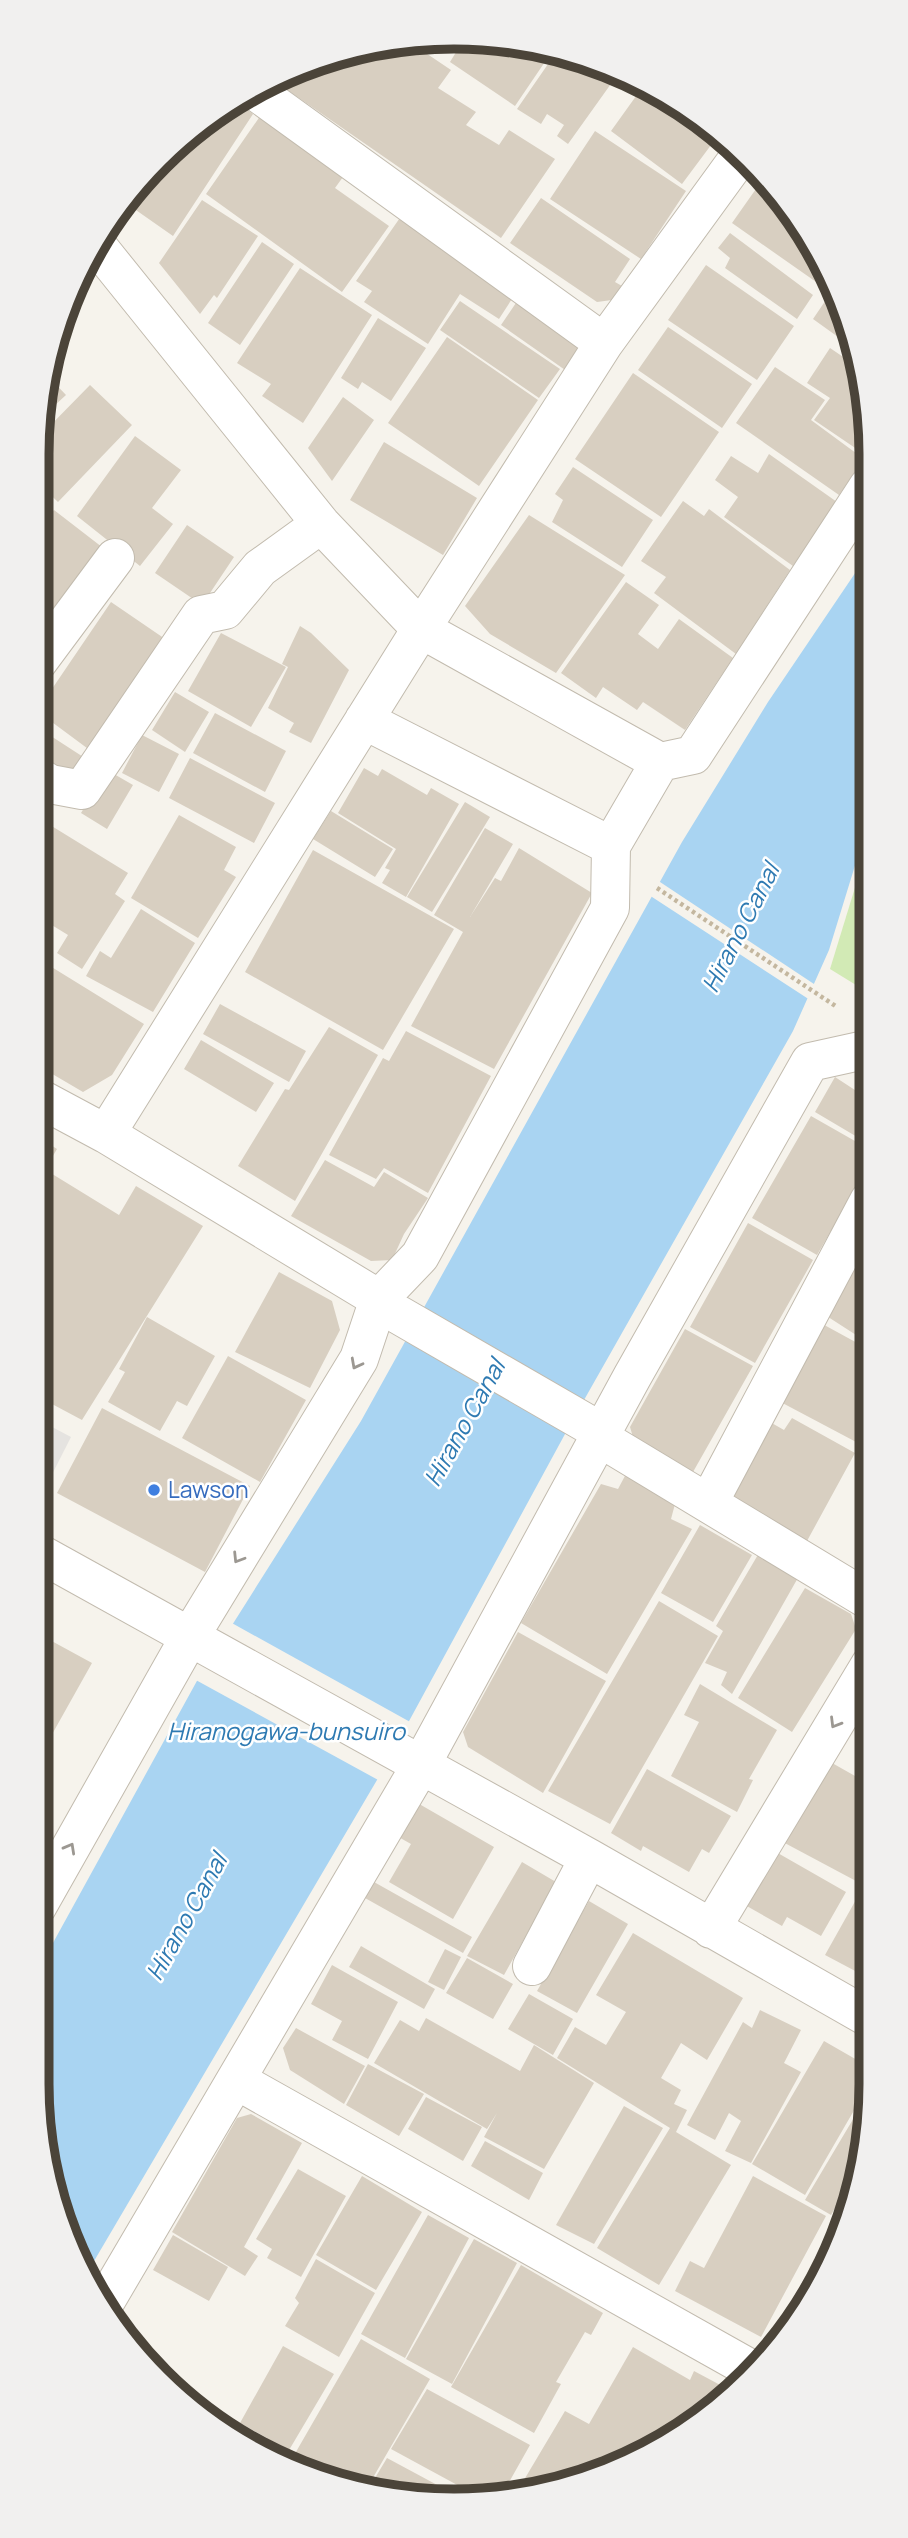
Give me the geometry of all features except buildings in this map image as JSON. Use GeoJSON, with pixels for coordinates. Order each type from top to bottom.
{"type":"FeatureCollection","features":[{"type":"Feature","properties":{"kind":"street"},"geometry":{"type":"LineString","coordinates":[[264,97],[604,343]]}},
{"type":"Feature","properties":{"kind":"street"},"geometry":{"type":"LineString","coordinates":[[106,1134],[421,629],[604,343],[735,163]]}},
{"type":"Feature","properties":{"kind":"street"},"geometry":{"type":"LineString","coordinates":[[102,252],[321,524],[421,629],[660,762],[693,755],[859,500]]}},
{"type":"Feature","properties":{"kind":"street"},"geometry":{"type":"LineString","coordinates":[[49,783],[82,790],[201,615],[225,610],[260,568],[321,524]]}},
{"type":"Feature","properties":{"kind":"street"},"geometry":{"type":"LineString","coordinates":[[49,647],[115,558]]}},
{"type":"Feature","properties":{"kind":"street"},"geometry":{"type":"LineString","coordinates":[[364,720],[611,846]]}},
{"type":"Feature","properties":{"kind":"street"},"geometry":{"type":"LineString","coordinates":[[49,1887],[199,1643],[359,1359],[421,1256],[610,908],[611,846],[660,762]]}},
{"type":"Feature","properties":{"kind":"street"},"geometry":{"type":"LineString","coordinates":[[109,2296],[236,2080],[593,1430],[810,1062],[859,1051]]}},
{"type":"Feature","properties":{"kind":"street"},"geometry":{"type":"LineString","coordinates":[[49,1103],[106,1134],[859,1594]]}},
{"type":"Feature","properties":{"kind":"street"},"geometry":{"type":"LineString","coordinates":[[709,1502],[859,1220]]}},
{"type":"Feature","properties":{"kind":"street"},"geometry":{"type":"LineString","coordinates":[[49,1559],[589,1858],[859,2013]]}},
{"type":"Feature","properties":{"kind":"street"},"geometry":{"type":"LineString","coordinates":[[711,1929],[859,1683]]}},
{"type":"Feature","properties":{"kind":"street"},"geometry":{"type":"LineString","coordinates":[[532,1966],[589,1858]]}},
{"type":"Feature","properties":{"kind":"street"},"geometry":{"type":"LineString","coordinates":[[236,2080],[744,2365]]}},
{"type":"Feature","properties":{"kind":"path"},"geometry":{"type":"LineString","coordinates":[[655,887],[832,1004]]}},
{"type":"Feature","properties":{"kind":"green space"},"geometry":{"type":"Polygon","coordinates":[[[859,875],[859,987],[830,969],[859,875]]]}},
{"type":"Feature","properties":{"kind":"shaded area"},"geometry":{"type":"Polygon","coordinates":[[[49,1425],[71,1437],[49,1480],[49,1425]]]}},
{"type":"Feature","properties":{"kind":"water","name":"Hiranogawa-bunsuiro"},"geometry":{"type":"Polygon","coordinates":[[[859,567],[859,852],[829,950],[793,1031],[571,1423],[377,1780],[92,2265],[70,2214],[52,2137],[49,2084],[49,1950],[198,1679],[361,1421],[682,842],[768,702],[859,567]]]}},
{"type":"Feature","properties":{"kind":"pier"},"geometry":{"type":"Polygon","coordinates":[[[657,880],[817,986],[810,1000],[649,895],[657,880]]]}},
{"type":"Feature","properties":{"kind":"pier"},"geometry":{"type":"Polygon","coordinates":[[[230,1622],[412,1723],[380,1781],[194,1679],[230,1622]]]}},
{"type":"Feature","properties":{"kind":"place","name":"Lawson"},"geometry":{"type":"Point","coordinates":[154,1490]}},
{"type":"Feature","properties":{"kind":"water label","name":"Hirano Canal"},"geometry":{"type":"Point","coordinates":[741,928]}},
{"type":"Feature","properties":{"kind":"water label","name":"Hirano Canal"},"geometry":{"type":"Point","coordinates":[465,1423]}},
{"type":"Feature","properties":{"kind":"water label","name":"Hirano Canal"},"geometry":{"type":"Point","coordinates":[187,1917]}}]}
